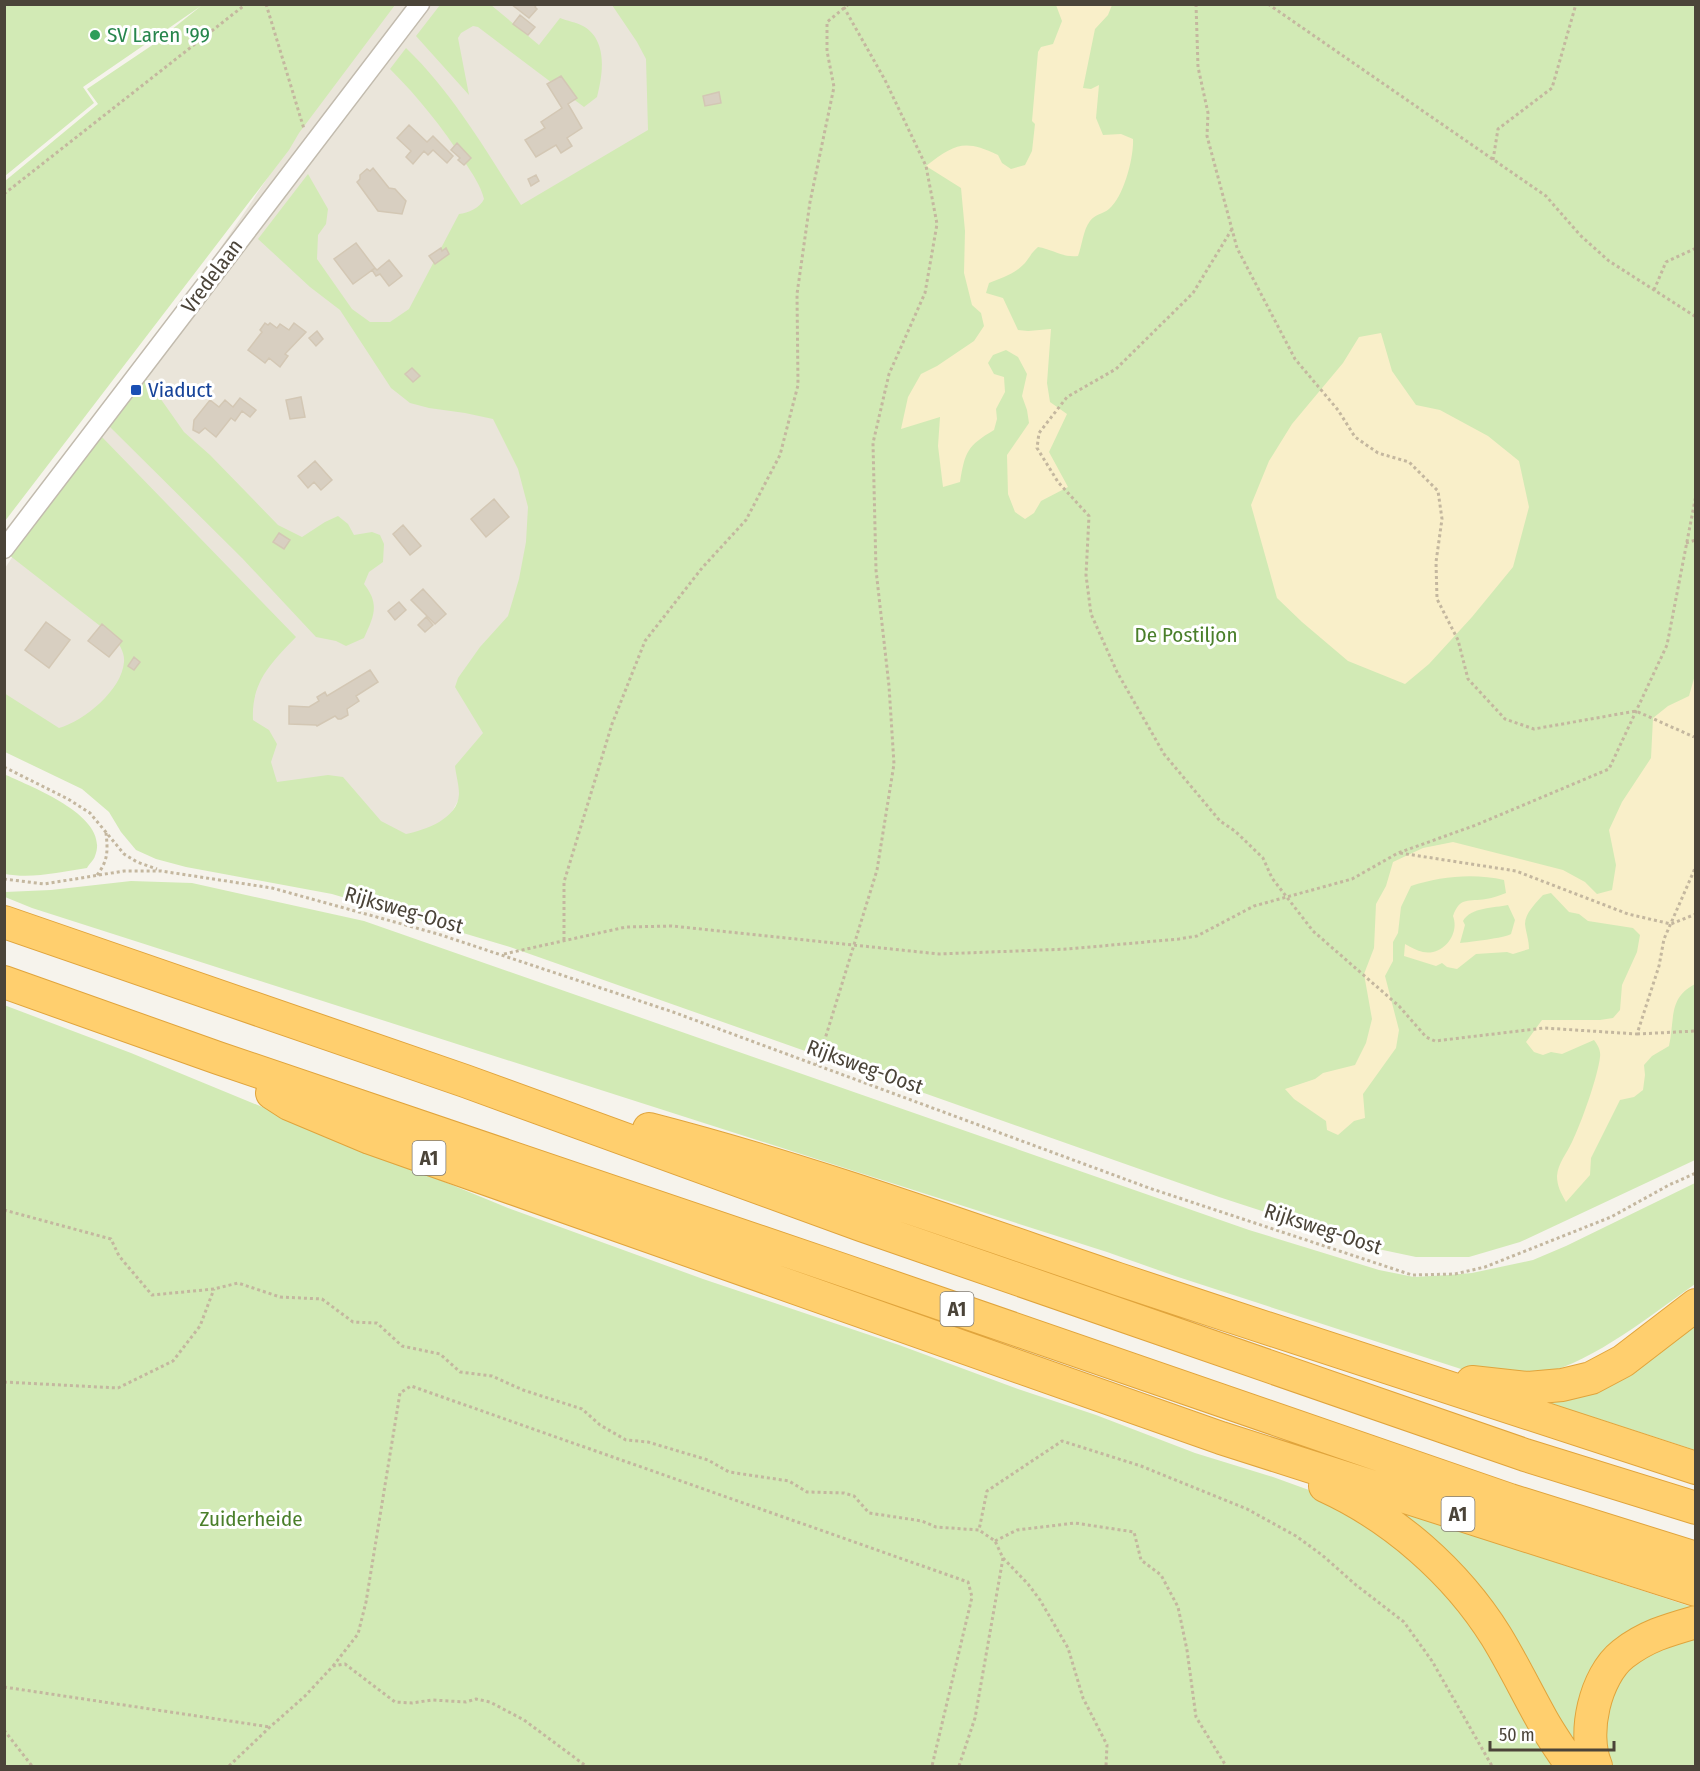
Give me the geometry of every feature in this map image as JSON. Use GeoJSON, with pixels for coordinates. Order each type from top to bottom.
{"type":"FeatureCollection","features":[{"type":"Feature","properties":{"kind":"highway","name":"A1"},"geometry":{"type":"LineString","coordinates":[[4,922],[465,1081],[861,1225],[1525,1455],[1695,1508]]}},
{"type":"Feature","properties":{"kind":"highway","name":"A1"},"geometry":{"type":"LineString","coordinates":[[4,982],[218,1059],[857,1275],[1510,1500],[1695,1558]]}},
{"type":"Feature","properties":{"kind":"highway","name":"A1"},"geometry":{"type":"LineString","coordinates":[[218,1059],[289,1104],[370,1138],[1221,1438],[1695,1590]]}},
{"type":"Feature","properties":{"kind":"highway","name":"A1"},"geometry":{"type":"LineString","coordinates":[[465,1081],[760,1160],[1382,1368],[1695,1468]]}},
{"type":"Feature","properties":{"kind":"highway","name":"A1"},"geometry":{"type":"LineString","coordinates":[[1382,1368],[1528,1388],[1562,1385],[1591,1378],[1623,1361],[1695,1305]]}},
{"type":"Feature","properties":{"kind":"highway","name":"A1"},"geometry":{"type":"LineString","coordinates":[[1221,1438],[1255,1458],[1337,1492],[1363,1506],[1411,1541],[1442,1568],[1474,1603],[1495,1634],[1518,1672],[1541,1718],[1572,1767]]}},
{"type":"Feature","properties":{"kind":"highway"},"geometry":{"type":"LineString","coordinates":[[1596,1767],[1590,1738],[1591,1714],[1608,1671],[1622,1655],[1657,1633],[1695,1622]]}},
{"type":"Feature","properties":{"kind":"street","name":"Vredelaan"},"geometry":{"type":"LineString","coordinates":[[4,549],[420,4]]}},
{"type":"Feature","properties":{"kind":"path"},"geometry":{"type":"LineString","coordinates":[[4,194],[246,4]]}},
{"type":"Feature","properties":{"kind":"path"},"geometry":{"type":"LineString","coordinates":[[266,4],[310,149]]}},
{"type":"Feature","properties":{"kind":"path"},"geometry":{"type":"LineString","coordinates":[[564,940],[564,882],[612,724],[645,641],[702,568],[746,520],[780,456],[798,385],[797,294],[810,202],[834,87],[827,51],[827,22],[843,6],[849,4]]}},
{"type":"Feature","properties":{"kind":"path"},"geometry":{"type":"LineString","coordinates":[[1196,4],[1198,68],[1208,113],[1207,136],[1237,248],[1295,359],[1338,410],[1354,437],[1378,453],[1409,462],[1438,491],[1442,519],[1436,562],[1437,599],[1458,640],[1468,679],[1505,719],[1534,729],[1636,711],[1694,737]]}},
{"type":"Feature","properties":{"kind":"path"},"geometry":{"type":"LineString","coordinates":[[1268,4],[1546,196],[1580,235],[1609,261],[1694,313],[1695,317]]}},
{"type":"Feature","properties":{"kind":"path"},"geometry":{"type":"LineString","coordinates":[[1493,160],[1498,129],[1552,88],[1576,4]]}},
{"type":"Feature","properties":{"kind":"path"},"geometry":{"type":"LineString","coordinates":[[817,1065],[877,870],[894,764],[889,686],[876,570],[873,443],[889,374],[925,293],[937,224],[926,166],[885,80],[843,6]]}},
{"type":"Feature","properties":{"kind":"path"},"geometry":{"type":"LineString","coordinates":[[1232,229],[1193,293],[1116,369],[1067,397],[1039,434],[1037,448],[1058,482],[1089,516],[1086,575],[1091,614],[1117,672],[1164,754],[1220,821],[1235,831],[1263,858],[1272,878],[1313,931],[1399,1006],[1426,1038],[1435,1041],[1544,1028],[1637,1034],[1695,1031]]}},
{"type":"Feature","properties":{"kind":"path"},"geometry":{"type":"LineString","coordinates":[[1654,290],[1666,262],[1695,249]]}},
{"type":"Feature","properties":{"kind":"path"},"geometry":{"type":"LineString","coordinates":[[502,955],[626,927],[672,926],[939,954],[1068,949],[1197,936],[1254,906],[1287,899],[1353,879],[1398,853],[1476,825],[1609,769],[1667,645],[1695,495]]}},
{"type":"Feature","properties":{"kind":"path"},"geometry":{"type":"LineString","coordinates":[[1686,543],[1695,540]]}},
{"type":"Feature","properties":{"kind":"path"},"geometry":{"type":"LineString","coordinates":[[4,767],[68,799],[90,813],[124,854],[137,862],[161,871]]}},
{"type":"Feature","properties":{"kind":"path"},"geometry":{"type":"LineString","coordinates":[[96,876],[104,866],[108,854],[106,831]]}},
{"type":"Feature","properties":{"kind":"path"},"geometry":{"type":"LineString","coordinates":[[1398,853],[1516,871],[1628,914],[1671,924],[1695,914]]}},
{"type":"Feature","properties":{"kind":"path"},"geometry":{"type":"LineString","coordinates":[[1637,1034],[1659,966],[1664,939],[1695,866]]}},
{"type":"Feature","properties":{"kind":"path","name":"Rijksweg-Oost"},"geometry":{"type":"LineString","coordinates":[[4,879],[44,884],[124,871],[161,871],[272,888],[438,933],[673,1012],[1149,1188],[1412,1275],[1455,1274],[1485,1267],[1611,1217],[1695,1173]]}},
{"type":"Feature","properties":{"kind":"path"},"geometry":{"type":"LineString","coordinates":[[4,1210],[111,1239],[119,1256],[152,1295],[214,1289],[238,1283],[280,1297],[322,1299],[353,1322],[377,1323],[402,1346],[440,1354],[460,1372],[492,1376],[523,1390],[582,1409],[600,1425],[626,1440],[648,1443],[708,1460],[729,1472],[789,1481],[807,1492],[844,1493],[854,1496],[869,1513],[922,1521],[936,1527],[979,1530],[995,1541],[1003,1558],[1029,1584],[1068,1648],[1083,1698],[1107,1745],[1106,1767]]}},
{"type":"Feature","properties":{"kind":"path"},"geometry":{"type":"LineString","coordinates":[[4,1382],[118,1388],[173,1361],[201,1326],[214,1289]]}},
{"type":"Feature","properties":{"kind":"path"},"geometry":{"type":"LineString","coordinates":[[229,1767],[305,1696],[358,1634],[366,1602],[400,1393],[411,1386],[968,1582],[972,1597],[932,1767]]}},
{"type":"Feature","properties":{"kind":"path"},"geometry":{"type":"LineString","coordinates":[[979,1530],[987,1491],[1062,1441],[1141,1466],[1248,1509],[1296,1536],[1404,1622],[1432,1661],[1492,1767]]}},
{"type":"Feature","properties":{"kind":"path"},"geometry":{"type":"LineString","coordinates":[[995,1541],[1017,1530],[1075,1523],[1134,1532],[1141,1560],[1161,1575],[1178,1607],[1187,1650],[1196,1717],[1227,1767]]}},
{"type":"Feature","properties":{"kind":"path"},"geometry":{"type":"LineString","coordinates":[[959,1767],[975,1718],[1003,1558]]}},
{"type":"Feature","properties":{"kind":"path"},"geometry":{"type":"LineString","coordinates":[[333,1666],[345,1664],[395,1702],[412,1703],[432,1700],[466,1702],[476,1699],[490,1702],[524,1720],[586,1767]]}},
{"type":"Feature","properties":{"kind":"path"},"geometry":{"type":"LineString","coordinates":[[4,1687],[270,1727]]}},
{"type":"Feature","properties":{"kind":"path"},"geometry":{"type":"LineString","coordinates":[[4,1730],[32,1767]]}},
{"type":"Feature","properties":{"kind":"shaded area"},"geometry":{"type":"Polygon","coordinates":[[[384,5],[701,5],[562,458],[512,700],[424,864],[5,717],[5,568],[384,5]]]}},
{"type":"Feature","properties":{"kind":"green space"},"geometry":{"type":"Polygon","coordinates":[[[4,5],[395,5],[299,133],[289,150],[5,521],[5,181],[98,104],[87,89],[151,46],[201,6],[83,87],[94,103],[5,176],[4,5]]]}},
{"type":"Feature","properties":{"kind":"green space"},"geometry":{"type":"Polygon","coordinates":[[[440,5],[491,5],[539,45],[560,18],[583,26],[597,40],[602,58],[597,97],[584,107],[478,27],[473,26],[461,33],[458,38],[469,95],[416,36],[440,5]]]}},
{"type":"Feature","properties":{"kind":"green space","name":"De Postiljon"},"geometry":{"type":"Polygon","coordinates":[[[612,5],[1695,5],[1695,1160],[1520,1242],[1469,1257],[1416,1257],[1378,1249],[1219,1197],[510,947],[332,894],[186,867],[156,859],[136,850],[121,832],[109,812],[82,789],[5,752],[4,693],[59,728],[79,719],[100,703],[117,683],[122,673],[124,655],[113,636],[9,555],[101,436],[296,637],[264,674],[255,695],[253,707],[253,720],[269,730],[277,744],[271,762],[277,782],[328,775],[343,777],[381,821],[406,834],[439,822],[453,810],[459,794],[455,766],[483,733],[455,687],[458,678],[480,647],[508,616],[519,579],[526,542],[528,507],[518,469],[493,419],[410,403],[391,388],[340,310],[310,287],[258,239],[308,174],[328,209],[326,224],[318,235],[317,259],[352,309],[370,322],[390,322],[409,309],[459,214],[473,210],[484,199],[476,180],[447,136],[390,69],[406,48],[423,65],[482,143],[521,205],[648,130],[646,59],[612,5]]]}},
{"type":"Feature","properties":{"kind":"green space"},"geometry":{"type":"Polygon","coordinates":[[[146,378],[184,432],[210,455],[278,525],[302,537],[338,516],[348,524],[354,535],[372,532],[380,535],[384,544],[383,562],[369,572],[364,584],[372,598],[374,610],[364,638],[346,646],[336,641],[316,637],[242,558],[109,426],[146,378]]]}},
{"type":"Feature","properties":{"kind":"green space"},"geometry":{"type":"Polygon","coordinates":[[[4,774],[66,805],[91,828],[97,842],[94,858],[87,868],[36,875],[5,874],[4,774]]]}},
{"type":"Feature","properties":{"kind":"green space"},"geometry":{"type":"Polygon","coordinates":[[[131,881],[192,883],[364,921],[1249,1230],[1379,1270],[1414,1277],[1472,1273],[1533,1260],[1695,1183],[1695,1284],[1602,1348],[1563,1367],[1523,1376],[1461,1369],[1107,1252],[32,908],[5,897],[5,892],[51,890],[131,881]]]}},
{"type":"Feature","properties":{"kind":"green space","name":"Zuiderheide"},"geometry":{"type":"Polygon","coordinates":[[[4,1005],[131,1053],[508,1208],[703,1279],[1096,1415],[1195,1453],[1331,1498],[1424,1567],[1479,1634],[1562,1766],[5,1766],[4,1005]]]}},
{"type":"Feature","properties":{"kind":"green space"},"geometry":{"type":"Polygon","coordinates":[[[1695,1317],[1695,1450],[1534,1398],[1695,1317]]]}},
{"type":"Feature","properties":{"kind":"green space"},"geometry":{"type":"Polygon","coordinates":[[[1362,1499],[1695,1608],[1620,1647],[1589,1766],[1545,1704],[1362,1499]]]}},
{"type":"Feature","properties":{"kind":"green space"},"geometry":{"type":"Polygon","coordinates":[[[1695,1636],[1695,1766],[1607,1766],[1602,1712],[1618,1679],[1643,1653],[1695,1636]]]}},
{"type":"Feature","properties":{"kind":"sand"},"geometry":{"type":"Polygon","coordinates":[[[1056,5],[1112,5],[1108,15],[1095,29],[1083,88],[1091,89],[1099,85],[1096,118],[1103,135],[1121,134],[1133,139],[1133,147],[1130,166],[1119,196],[1109,209],[1090,221],[1078,256],[1067,256],[1038,247],[1017,270],[989,283],[986,293],[1003,298],[1018,330],[1051,329],[1047,383],[1050,402],[1067,414],[1049,452],[1068,487],[1041,501],[1034,513],[1025,519],[1015,512],[1008,494],[1007,455],[1029,423],[1022,396],[1027,374],[1018,357],[1006,350],[993,355],[988,363],[994,374],[1004,377],[1005,392],[996,409],[997,419],[994,430],[978,441],[969,451],[960,482],[943,487],[938,446],[940,417],[901,429],[908,397],[921,374],[974,341],[984,326],[981,313],[972,305],[964,273],[965,231],[961,188],[926,166],[960,146],[976,147],[998,155],[1002,163],[1011,169],[1025,165],[1032,151],[1035,124],[1032,121],[1038,52],[1041,47],[1053,44],[1062,21],[1056,5]]]}},
{"type":"Feature","properties":{"kind":"sand"},"geometry":{"type":"Polygon","coordinates":[[[1381,333],[1392,371],[1416,405],[1440,410],[1488,436],[1519,461],[1529,507],[1513,567],[1429,664],[1405,684],[1348,661],[1277,598],[1251,505],[1269,461],[1292,424],[1343,363],[1359,337],[1381,333]]]}},
{"type":"Feature","properties":{"kind":"sand"},"geometry":{"type":"Polygon","coordinates":[[[1695,675],[1695,984],[1680,996],[1676,1003],[1669,1046],[1652,1056],[1644,1065],[1643,1090],[1634,1097],[1620,1100],[1591,1158],[1590,1175],[1566,1202],[1557,1180],[1558,1171],[1576,1134],[1593,1087],[1600,1057],[1598,1046],[1594,1040],[1562,1054],[1551,1052],[1543,1055],[1534,1052],[1526,1042],[1542,1020],[1613,1018],[1620,1010],[1622,985],[1637,952],[1640,935],[1633,928],[1588,921],[1579,914],[1569,912],[1551,893],[1543,895],[1527,916],[1525,924],[1529,949],[1513,954],[1507,952],[1476,954],[1457,969],[1447,967],[1442,963],[1436,966],[1404,956],[1405,944],[1423,952],[1437,951],[1443,947],[1452,936],[1455,923],[1453,916],[1462,903],[1489,899],[1506,893],[1504,880],[1493,878],[1458,877],[1411,886],[1401,907],[1398,933],[1393,942],[1393,961],[1385,976],[1399,1030],[1396,1048],[1363,1094],[1365,1118],[1354,1121],[1338,1135],[1327,1130],[1326,1121],[1294,1099],[1285,1089],[1315,1079],[1323,1073],[1355,1065],[1366,1043],[1372,1019],[1364,974],[1374,948],[1376,904],[1386,886],[1393,862],[1423,848],[1453,842],[1563,870],[1585,882],[1597,894],[1612,890],[1616,865],[1609,830],[1622,802],[1651,758],[1653,718],[1668,706],[1689,696],[1695,675]],[[1508,905],[1471,913],[1463,921],[1465,925],[1460,943],[1511,934],[1515,920],[1508,905]]]}},
{"type":"Feature","properties":{"kind":"building"},"geometry":{"type":"Polygon","coordinates":[[[511,4],[537,4],[535,7],[537,9],[529,18],[511,4]]]}},
{"type":"Feature","properties":{"kind":"building"},"geometry":{"type":"Polygon","coordinates":[[[520,15],[535,27],[528,35],[513,24],[520,15]]]}},
{"type":"Feature","properties":{"kind":"building"},"geometry":{"type":"Polygon","coordinates":[[[561,76],[577,98],[568,104],[582,128],[567,138],[572,146],[561,153],[556,145],[536,157],[525,140],[545,128],[541,122],[562,108],[547,84],[561,76]]]}},
{"type":"Feature","properties":{"kind":"building"},"geometry":{"type":"Polygon","coordinates":[[[719,92],[721,103],[705,106],[703,96],[719,92]]]}},
{"type":"Feature","properties":{"kind":"building"},"geometry":{"type":"Polygon","coordinates":[[[409,125],[427,142],[433,136],[453,156],[447,163],[433,150],[428,155],[424,151],[413,164],[406,157],[411,151],[397,138],[409,125]]]}},
{"type":"Feature","properties":{"kind":"building"},"geometry":{"type":"Polygon","coordinates":[[[457,143],[471,158],[464,165],[451,150],[457,143]]]}},
{"type":"Feature","properties":{"kind":"building"},"geometry":{"type":"Polygon","coordinates":[[[373,168],[389,188],[395,189],[406,201],[402,214],[378,211],[357,182],[360,175],[367,169],[370,171],[373,168]]]}},
{"type":"Feature","properties":{"kind":"building"},"geometry":{"type":"Polygon","coordinates":[[[536,175],[539,181],[531,186],[528,179],[536,175]]]}},
{"type":"Feature","properties":{"kind":"building"},"geometry":{"type":"Polygon","coordinates":[[[356,243],[375,268],[353,284],[334,259],[356,243]]]}},
{"type":"Feature","properties":{"kind":"building"},"geometry":{"type":"Polygon","coordinates":[[[441,248],[442,251],[446,248],[449,254],[435,264],[429,256],[441,248]]]}},
{"type":"Feature","properties":{"kind":"building"},"geometry":{"type":"Polygon","coordinates":[[[389,260],[402,276],[389,286],[380,274],[376,276],[372,270],[375,268],[377,270],[389,260]]]}},
{"type":"Feature","properties":{"kind":"building"},"geometry":{"type":"Polygon","coordinates":[[[265,323],[268,325],[270,323],[277,328],[280,324],[289,330],[294,323],[306,332],[285,354],[288,356],[280,367],[269,358],[265,363],[248,350],[262,332],[260,330],[265,323]]]}},
{"type":"Feature","properties":{"kind":"building"},"geometry":{"type":"Polygon","coordinates":[[[317,331],[323,339],[316,346],[309,338],[317,331]]]}},
{"type":"Feature","properties":{"kind":"building"},"geometry":{"type":"Polygon","coordinates":[[[412,368],[420,376],[413,382],[405,374],[412,368]]]}},
{"type":"Feature","properties":{"kind":"building"},"geometry":{"type":"Polygon","coordinates":[[[301,397],[305,417],[290,419],[286,400],[301,397]]]}},
{"type":"Feature","properties":{"kind":"building"},"geometry":{"type":"Polygon","coordinates":[[[240,398],[256,410],[250,417],[242,411],[235,421],[231,418],[216,437],[205,428],[199,433],[193,430],[194,420],[210,400],[219,407],[225,400],[233,407],[240,398]]]}},
{"type":"Feature","properties":{"kind":"building"},"geometry":{"type":"Polygon","coordinates":[[[315,461],[332,480],[321,490],[314,482],[308,488],[298,476],[315,461]]]}},
{"type":"Feature","properties":{"kind":"building"},"geometry":{"type":"Polygon","coordinates":[[[494,499],[509,517],[486,537],[471,519],[494,499]]]}},
{"type":"Feature","properties":{"kind":"building"},"geometry":{"type":"Polygon","coordinates":[[[403,525],[421,546],[410,555],[393,534],[403,525]]]}},
{"type":"Feature","properties":{"kind":"building"},"geometry":{"type":"Polygon","coordinates":[[[279,533],[290,540],[284,549],[273,542],[279,533]]]}},
{"type":"Feature","properties":{"kind":"building"},"geometry":{"type":"Polygon","coordinates":[[[423,589],[446,614],[435,624],[411,600],[423,589]]]}},
{"type":"Feature","properties":{"kind":"building"},"geometry":{"type":"Polygon","coordinates":[[[399,602],[406,610],[395,620],[388,611],[399,602]]]}},
{"type":"Feature","properties":{"kind":"building"},"geometry":{"type":"Polygon","coordinates":[[[426,617],[433,625],[425,632],[418,625],[426,617]]]}},
{"type":"Feature","properties":{"kind":"building"},"geometry":{"type":"Polygon","coordinates":[[[46,622],[70,640],[49,668],[25,650],[46,622]]]}},
{"type":"Feature","properties":{"kind":"building"},"geometry":{"type":"Polygon","coordinates":[[[102,624],[122,641],[109,657],[88,641],[102,624]]]}},
{"type":"Feature","properties":{"kind":"building"},"geometry":{"type":"Polygon","coordinates":[[[134,657],[140,662],[134,670],[128,666],[134,657]]]}},
{"type":"Feature","properties":{"kind":"building"},"geometry":{"type":"Polygon","coordinates":[[[370,670],[378,682],[356,696],[359,701],[347,709],[348,715],[341,719],[335,716],[317,726],[289,724],[289,706],[309,707],[319,701],[317,697],[325,692],[327,696],[370,670]]]}},
{"type":"Feature","properties":{"kind":"place","name":"SV Laren '99"},"geometry":{"type":"Point","coordinates":[95,35]}},
{"type":"Feature","properties":{"kind":"place","name":"Viaduct"},"geometry":{"type":"Point","coordinates":[136,390]}}]}
